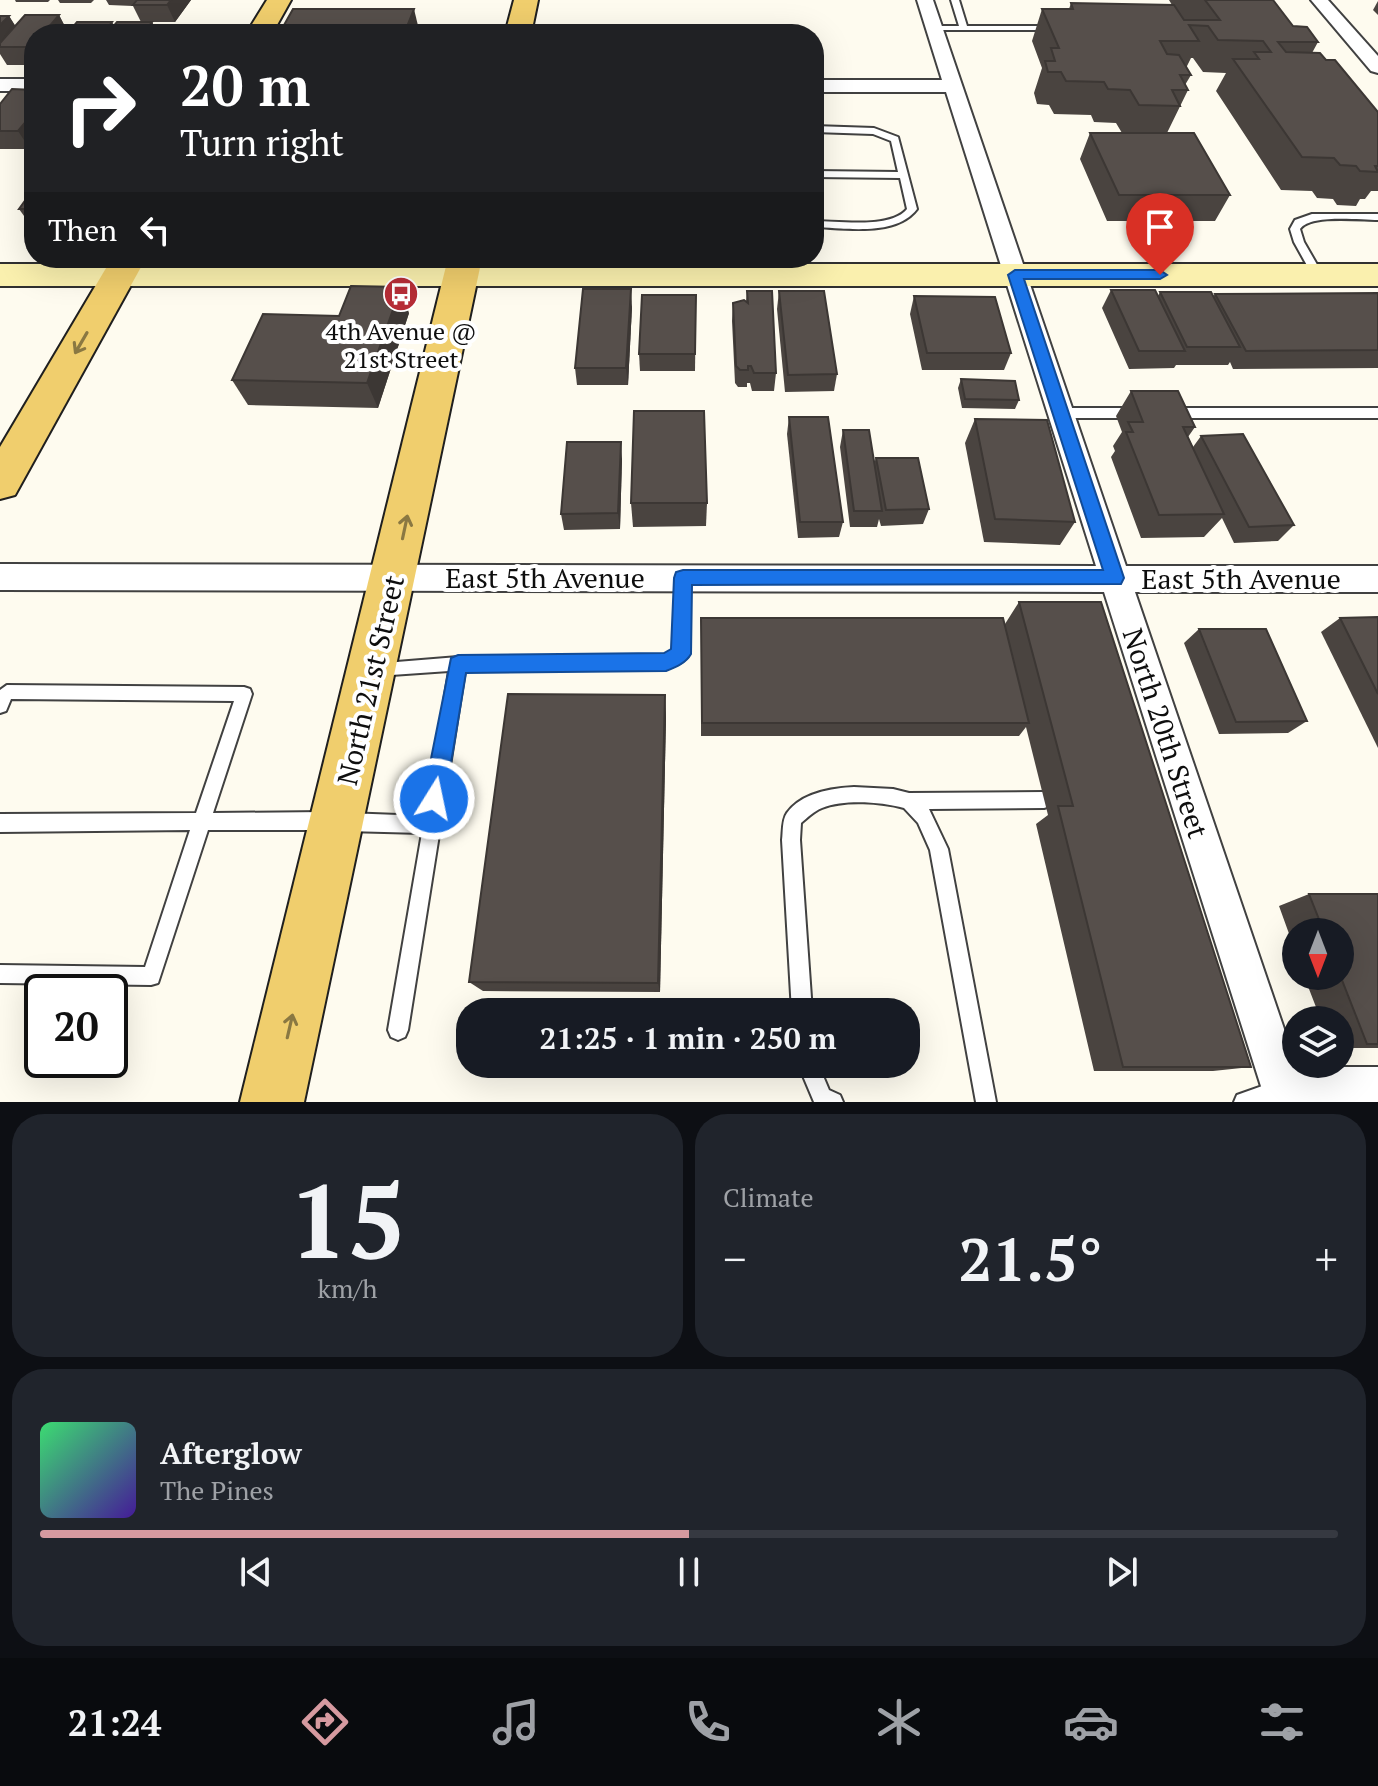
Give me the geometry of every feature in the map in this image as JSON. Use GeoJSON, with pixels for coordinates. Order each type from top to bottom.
{"type":"FeatureCollection","features":[{"type":"Feature","properties":{"kind":"main road"},"geometry":{"type":"LineString","coordinates":[[265,24],[279,0]]}},
{"type":"Feature","properties":{"kind":"main road"},"geometry":{"type":"LineString","coordinates":[[520,24],[526,0]]}},
{"type":"Feature","properties":{"kind":"main road"},"geometry":{"type":"LineString","coordinates":[[0,483],[123,268]]}},
{"type":"Feature","properties":{"kind":"main road","name":"North 21st Street"},"geometry":{"type":"LineString","coordinates":[[272,1102],[463,268]]}},
{"type":"Feature","properties":{"kind":"street"},"geometry":{"type":"LineString","coordinates":[[1319,0],[1378,67]]}},
{"type":"Feature","properties":{"kind":"street","name":"North 20th Street"},"geometry":{"type":"LineString","coordinates":[[941,19],[953,86],[1115,578],[1181,799],[1285,1095]]}},
{"type":"Feature","properties":{"kind":"street"},"geometry":{"type":"LineString","coordinates":[[0,85],[24,85]]}},
{"type":"Feature","properties":{"kind":"street"},"geometry":{"type":"LineString","coordinates":[[824,86],[953,86]]}},
{"type":"Feature","properties":{"kind":"street"},"geometry":{"type":"LineString","coordinates":[[0,275],[108,268]]}},
{"type":"Feature","properties":{"kind":"street"},"geometry":{"type":"LineString","coordinates":[[777,268],[1015,275],[1378,275]]}},
{"type":"Feature","properties":{"kind":"street","name":"East 5th Avenue"},"geometry":{"type":"LineString","coordinates":[[0,577],[1378,579]]}},
{"type":"Feature","properties":{"kind":"street"},"geometry":{"type":"LineString","coordinates":[[1285,1095],[1378,1088]]}},
{"type":"Feature","properties":{"kind":"lane"},"geometry":{"type":"LineString","coordinates":[[941,19],[955,0]]}},
{"type":"Feature","properties":{"kind":"lane"},"geometry":{"type":"LineString","coordinates":[[941,19],[1066,28]]}},
{"type":"Feature","properties":{"kind":"lane"},"geometry":{"type":"LineString","coordinates":[[824,130],[887,134],[898,146],[912,209],[910,216],[902,221],[824,224]]}},
{"type":"Feature","properties":{"kind":"lane"},"geometry":{"type":"LineString","coordinates":[[824,174],[904,175]]}},
{"type":"Feature","properties":{"kind":"lane"},"geometry":{"type":"LineString","coordinates":[[1318,275],[1299,242],[1295,229],[1299,222],[1312,217],[1378,217]]}},
{"type":"Feature","properties":{"kind":"lane"},"geometry":{"type":"LineString","coordinates":[[1061,413],[1378,413]]}},
{"type":"Feature","properties":{"kind":"lane"},"geometry":{"type":"LineString","coordinates":[[372,669],[458,664],[666,662],[681,654],[683,578]]}},
{"type":"Feature","properties":{"kind":"lane"},"geometry":{"type":"LineString","coordinates":[[398,1030],[429,825],[458,664]]}},
{"type":"Feature","properties":{"kind":"lane"},"geometry":{"type":"LineString","coordinates":[[0,706],[7,692],[244,694],[151,976],[0,974]]}},
{"type":"Feature","properties":{"kind":"lane"},"geometry":{"type":"LineString","coordinates":[[801,998],[791,840],[793,819],[807,806],[828,797],[885,797],[910,801],[1044,800]]}},
{"type":"Feature","properties":{"kind":"lane"},"geometry":{"type":"LineString","coordinates":[[910,801],[928,823],[939,849],[986,1102]]}},
{"type":"Feature","properties":{"kind":"lane"},"geometry":{"type":"LineString","coordinates":[[0,823],[337,821],[429,825]]}},
{"type":"Feature","properties":{"kind":"lane"},"geometry":{"type":"LineString","coordinates":[[814,1078],[822,1097],[833,1102]]}},
{"type":"Feature","properties":{"kind":"lane"},"geometry":{"type":"LineString","coordinates":[[1244,1102],[1285,1095]]}},
{"type":"Feature","properties":{"kind":"building"},"geometry":{"type":"Polygon","coordinates":[[[137,0],[171,0],[167,5],[133,5],[137,0]]]}},
{"type":"Feature","properties":{"kind":"building"},"geometry":{"type":"Polygon","coordinates":[[[1205,0],[1273,0],[1293,26],[1307,27],[1318,42],[1278,42],[1286,52],[1320,53],[1326,60],[1335,60],[1378,112],[1378,166],[1375,166],[1378,172],[1340,165],[1334,158],[1302,157],[1233,59],[1259,59],[1254,52],[1271,52],[1263,41],[1218,40],[1208,26],[1189,25],[1199,41],[1160,41],[1167,54],[1179,55],[1191,75],[1180,75],[1188,90],[1172,90],[1180,106],[1139,105],[1130,90],[1108,89],[1104,82],[1066,81],[1061,72],[1048,72],[1045,61],[1055,61],[1051,48],[1059,48],[1042,9],[1073,9],[1071,3],[1174,5],[1184,20],[1220,20],[1205,0]]]}},
{"type":"Feature","properties":{"kind":"building"},"geometry":{"type":"Polygon","coordinates":[[[293,9],[414,9],[408,24],[285,24],[293,9]]]}},
{"type":"Feature","properties":{"kind":"building"},"geometry":{"type":"Polygon","coordinates":[[[25,15],[59,15],[51,24],[24,24],[24,47],[0,47],[0,43],[25,15]]]}},
{"type":"Feature","properties":{"kind":"building"},"geometry":{"type":"Polygon","coordinates":[[[0,16],[9,16],[0,25],[0,16]]]}},
{"type":"Feature","properties":{"kind":"building"},"geometry":{"type":"Polygon","coordinates":[[[77,22],[112,22],[110,24],[75,24],[77,22]]]}},
{"type":"Feature","properties":{"kind":"building"},"geometry":{"type":"Polygon","coordinates":[[[117,22],[152,22],[150,24],[115,24],[117,22]]]}},
{"type":"Feature","properties":{"kind":"building"},"geometry":{"type":"Polygon","coordinates":[[[12,89],[24,90],[24,124],[18,131],[0,131],[0,104],[12,89]]]}},
{"type":"Feature","properties":{"kind":"building"},"geometry":{"type":"Polygon","coordinates":[[[1090,133],[1194,133],[1230,195],[1119,195],[1090,133]]]}},
{"type":"Feature","properties":{"kind":"building"},"geometry":{"type":"Polygon","coordinates":[[[351,286],[401,287],[367,383],[232,380],[263,314],[339,316],[351,286]]]}},
{"type":"Feature","properties":{"kind":"building"},"geometry":{"type":"Polygon","coordinates":[[[583,289],[631,289],[626,368],[575,368],[583,289]]]}},
{"type":"Feature","properties":{"kind":"building"},"geometry":{"type":"Polygon","coordinates":[[[1111,290],[1155,290],[1185,351],[1139,351],[1111,290]]]}},
{"type":"Feature","properties":{"kind":"building"},"geometry":{"type":"Polygon","coordinates":[[[747,291],[772,291],[776,373],[754,373],[751,366],[748,370],[740,370],[736,366],[733,303],[744,300],[748,303],[747,291]]]}},
{"type":"Feature","properties":{"kind":"building"},"geometry":{"type":"Polygon","coordinates":[[[779,291],[824,291],[837,374],[788,375],[779,291]]]}},
{"type":"Feature","properties":{"kind":"building"},"geometry":{"type":"Polygon","coordinates":[[[1160,292],[1211,292],[1240,347],[1187,347],[1160,292]]]}},
{"type":"Feature","properties":{"kind":"building"},"geometry":{"type":"Polygon","coordinates":[[[1378,293],[1378,350],[1246,351],[1215,294],[1378,293]]]}},
{"type":"Feature","properties":{"kind":"building"},"geometry":{"type":"Polygon","coordinates":[[[642,295],[696,295],[695,354],[639,354],[642,295]]]}},
{"type":"Feature","properties":{"kind":"building"},"geometry":{"type":"Polygon","coordinates":[[[914,296],[995,297],[1011,353],[927,353],[914,296]]]}},
{"type":"Feature","properties":{"kind":"building"},"geometry":{"type":"Polygon","coordinates":[[[961,379],[1015,381],[1019,400],[965,399],[961,379]]]}},
{"type":"Feature","properties":{"kind":"building"},"geometry":{"type":"Polygon","coordinates":[[[1131,391],[1178,391],[1195,427],[1183,427],[1224,514],[1159,515],[1126,432],[1133,432],[1128,422],[1143,422],[1131,391]]]}},
{"type":"Feature","properties":{"kind":"building"},"geometry":{"type":"Polygon","coordinates":[[[634,411],[704,411],[707,503],[631,503],[634,411]]]}},
{"type":"Feature","properties":{"kind":"building"},"geometry":{"type":"Polygon","coordinates":[[[789,417],[828,417],[843,522],[800,522],[789,417]]]}},
{"type":"Feature","properties":{"kind":"building"},"geometry":{"type":"Polygon","coordinates":[[[975,419],[1047,420],[1075,522],[995,519],[975,419]]]}},
{"type":"Feature","properties":{"kind":"building"},"geometry":{"type":"Polygon","coordinates":[[[843,430],[869,430],[882,511],[854,511],[843,430]]]}},
{"type":"Feature","properties":{"kind":"building"},"geometry":{"type":"Polygon","coordinates":[[[1243,434],[1294,525],[1249,527],[1201,436],[1243,434]]]}},
{"type":"Feature","properties":{"kind":"building"},"geometry":{"type":"Polygon","coordinates":[[[567,442],[621,442],[618,513],[561,514],[567,442]]]}},
{"type":"Feature","properties":{"kind":"building"},"geometry":{"type":"Polygon","coordinates":[[[876,458],[918,458],[929,509],[886,510],[876,458]]]}},
{"type":"Feature","properties":{"kind":"building"},"geometry":{"type":"Polygon","coordinates":[[[1019,602],[1101,602],[1251,1067],[1123,1067],[1058,806],[1073,806],[1019,602]]]}},
{"type":"Feature","properties":{"kind":"building"},"geometry":{"type":"Polygon","coordinates":[[[1378,617],[1378,694],[1340,618],[1378,617]]]}},
{"type":"Feature","properties":{"kind":"building"},"geometry":{"type":"Polygon","coordinates":[[[701,618],[1003,618],[1029,723],[702,723],[701,618]]]}},
{"type":"Feature","properties":{"kind":"building"},"geometry":{"type":"Polygon","coordinates":[[[1199,629],[1266,629],[1307,721],[1236,722],[1199,629]]]}},
{"type":"Feature","properties":{"kind":"building"},"geometry":{"type":"Polygon","coordinates":[[[508,694],[665,695],[658,983],[469,982],[508,694]]]}},
{"type":"Feature","properties":{"kind":"building"},"geometry":{"type":"Polygon","coordinates":[[[1309,894],[1378,894],[1378,1044],[1367,1044],[1346,990],[1354,990],[1354,918],[1318,918],[1309,894]]]}},
{"type":"Feature","properties":{"kind":"place","name":"4th Avenue @ 21st Street"},"geometry":{"type":"Point","coordinates":[401,294]}},
{"type":"Feature","properties":{"kind":"route"},"geometry":{"type":"LineString","coordinates":[[434,799],[458,664],[666,662],[681,654],[683,578],[1115,578],[1015,275],[1160,275]]}}]}
